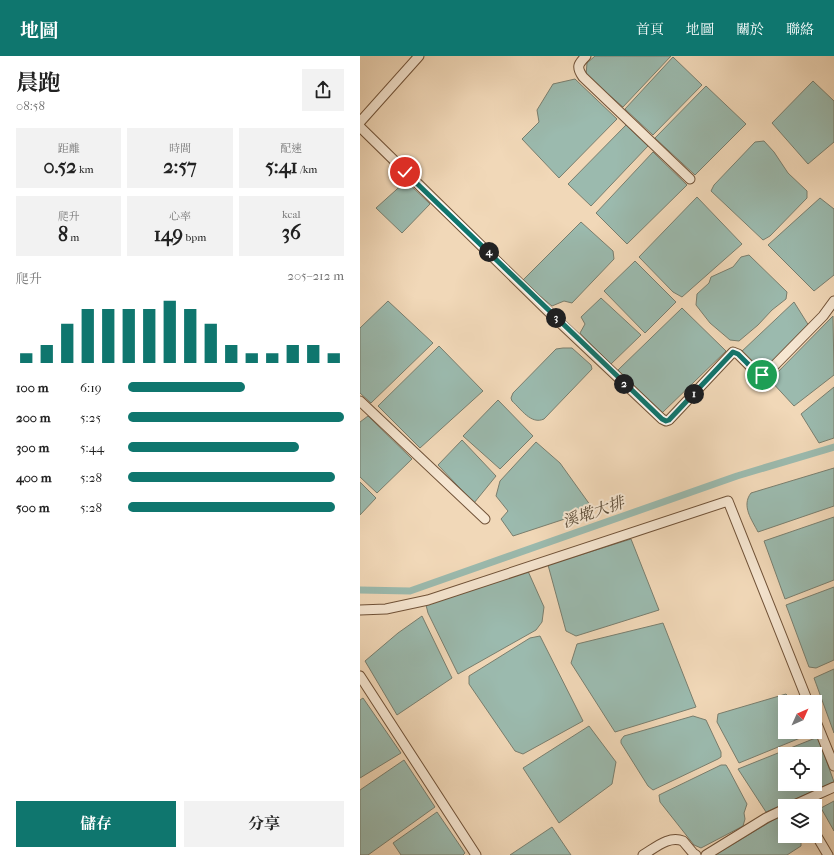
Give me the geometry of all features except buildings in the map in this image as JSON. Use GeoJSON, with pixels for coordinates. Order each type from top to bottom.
{"type":"FeatureCollection","features":[{"type":"Feature","properties":{"kind":"lane"},"geometry":{"type":"LineString","coordinates":[[360,122],[419,56]]}},
{"type":"Feature","properties":{"kind":"lane"},"geometry":{"type":"LineString","coordinates":[[586,56],[578,66],[578,70],[583,77],[690,179]]}},
{"type":"Feature","properties":{"kind":"lane"},"geometry":{"type":"LineString","coordinates":[[360,127],[554,317],[662,419],[666,421],[669,420],[733,352],[738,354],[758,374],[762,375],[767,373],[823,316],[834,301]]}},
{"type":"Feature","properties":{"kind":"lane"},"geometry":{"type":"LineString","coordinates":[[360,401],[485,519]]}},
{"type":"Feature","properties":{"kind":"lane"},"geometry":{"type":"LineString","coordinates":[[360,610],[386,610],[428,600],[728,502],[805,695]]}},
{"type":"Feature","properties":{"kind":"lane"},"geometry":{"type":"LineString","coordinates":[[360,676],[476,855]]}},
{"type":"Feature","properties":{"kind":"lane"},"geometry":{"type":"LineString","coordinates":[[822,736],[834,766]]}},
{"type":"Feature","properties":{"kind":"lane"},"geometry":{"type":"LineString","coordinates":[[807,799],[834,787]]}},
{"type":"Feature","properties":{"kind":"lane"},"geometry":{"type":"LineString","coordinates":[[706,855],[766,818],[778,812]]}},
{"type":"Feature","properties":{"kind":"lane"},"geometry":{"type":"LineString","coordinates":[[644,855],[665,841],[673,839],[683,840],[692,853],[696,855]]}},
{"type":"Feature","properties":{"kind":"lane"},"geometry":{"type":"LineString","coordinates":[[821,843],[828,855]]}},
{"type":"Feature","properties":{"kind":"shaded area"},"geometry":{"type":"Polygon","coordinates":[[[595,56],[671,56],[623,107],[586,75],[587,63],[595,56]]]}},
{"type":"Feature","properties":{"kind":"shaded area"},"geometry":{"type":"Polygon","coordinates":[[[673,57],[702,85],[653,135],[625,109],[673,57]]]}},
{"type":"Feature","properties":{"kind":"shaded area"},"geometry":{"type":"Polygon","coordinates":[[[575,79],[617,119],[559,178],[522,139],[539,122],[537,110],[553,84],[575,79]]]}},
{"type":"Feature","properties":{"kind":"shaded area"},"geometry":{"type":"Polygon","coordinates":[[[813,81],[834,101],[834,142],[808,164],[772,123],[813,81]]]}},
{"type":"Feature","properties":{"kind":"shaded area"},"geometry":{"type":"Polygon","coordinates":[[[706,86],[746,124],[695,175],[655,138],[706,86]]]}},
{"type":"Feature","properties":{"kind":"shaded area"},"geometry":{"type":"Polygon","coordinates":[[[626,125],[648,146],[591,206],[568,184],[626,125]]]}},
{"type":"Feature","properties":{"kind":"shaded area"},"geometry":{"type":"Polygon","coordinates":[[[764,141],[774,152],[788,173],[807,191],[807,198],[770,236],[763,240],[711,191],[714,185],[755,142],[764,141]]]}},
{"type":"Feature","properties":{"kind":"shaded area"},"geometry":{"type":"Polygon","coordinates":[[[653,152],[687,185],[627,244],[596,213],[653,152]]]}},
{"type":"Feature","properties":{"kind":"shaded area"},"geometry":{"type":"Polygon","coordinates":[[[406,181],[430,204],[402,233],[376,208],[406,181]]]}},
{"type":"Feature","properties":{"kind":"shaded area"},"geometry":{"type":"Polygon","coordinates":[[[697,197],[742,244],[682,297],[673,292],[639,257],[697,197]]]}},
{"type":"Feature","properties":{"kind":"shaded area"},"geometry":{"type":"Polygon","coordinates":[[[820,198],[834,209],[834,275],[814,291],[768,245],[820,198]]]}},
{"type":"Feature","properties":{"kind":"shaded area"},"geometry":{"type":"Polygon","coordinates":[[[581,222],[613,251],[614,259],[572,303],[564,301],[552,306],[522,281],[581,222]]]}},
{"type":"Feature","properties":{"kind":"shaded area"},"geometry":{"type":"Polygon","coordinates":[[[749,255],[787,292],[786,299],[739,341],[730,340],[710,323],[696,305],[697,294],[709,283],[711,277],[733,267],[741,257],[749,255]]]}},
{"type":"Feature","properties":{"kind":"shaded area"},"geometry":{"type":"Polygon","coordinates":[[[635,261],[676,302],[645,333],[604,291],[635,261]]]}},
{"type":"Feature","properties":{"kind":"shaded area"},"geometry":{"type":"Polygon","coordinates":[[[601,298],[641,335],[611,364],[580,333],[585,324],[581,317],[601,298]]]}},
{"type":"Feature","properties":{"kind":"shaded area"},"geometry":{"type":"Polygon","coordinates":[[[388,301],[433,343],[371,403],[360,393],[360,328],[388,301]]]}},
{"type":"Feature","properties":{"kind":"shaded area"},"geometry":{"type":"Polygon","coordinates":[[[794,302],[809,326],[761,373],[740,353],[794,302]]]}},
{"type":"Feature","properties":{"kind":"shaded area"},"geometry":{"type":"Polygon","coordinates":[[[682,308],[726,351],[662,413],[618,370],[682,308]]]}},
{"type":"Feature","properties":{"kind":"shaded area"},"geometry":{"type":"Polygon","coordinates":[[[833,316],[834,375],[794,406],[770,380],[833,316]]]}},
{"type":"Feature","properties":{"kind":"shaded area"},"geometry":{"type":"Polygon","coordinates":[[[439,346],[483,391],[420,448],[378,406],[439,346]]]}},
{"type":"Feature","properties":{"kind":"shaded area"},"geometry":{"type":"Polygon","coordinates":[[[572,348],[591,365],[592,369],[544,419],[535,420],[526,415],[512,401],[511,398],[513,393],[556,349],[572,348]]]}},
{"type":"Feature","properties":{"kind":"shaded area"},"geometry":{"type":"Polygon","coordinates":[[[834,387],[834,438],[819,443],[801,414],[834,387]]]}},
{"type":"Feature","properties":{"kind":"shaded area"},"geometry":{"type":"Polygon","coordinates":[[[498,400],[533,436],[500,469],[463,436],[498,400]]]}},
{"type":"Feature","properties":{"kind":"shaded area"},"geometry":{"type":"Polygon","coordinates":[[[368,416],[412,459],[377,493],[360,477],[360,422],[368,416]]]}},
{"type":"Feature","properties":{"kind":"shaded area"},"geometry":{"type":"Polygon","coordinates":[[[462,440],[496,476],[474,503],[438,465],[462,440]]]}},
{"type":"Feature","properties":{"kind":"shaded area"},"geometry":{"type":"Polygon","coordinates":[[[536,442],[560,463],[593,509],[513,536],[501,519],[508,511],[496,496],[500,481],[536,442]]]}},
{"type":"Feature","properties":{"kind":"shaded area"},"geometry":{"type":"Polygon","coordinates":[[[834,468],[834,506],[758,532],[747,508],[748,498],[751,493],[834,468]]]}},
{"type":"Feature","properties":{"kind":"shaded area"},"geometry":{"type":"Polygon","coordinates":[[[360,482],[376,498],[360,515],[360,482]]]}},
{"type":"Feature","properties":{"kind":"shaded area"},"geometry":{"type":"Polygon","coordinates":[[[834,517],[834,580],[785,599],[764,541],[834,517]]]}},
{"type":"Feature","properties":{"kind":"shaded area"},"geometry":{"type":"Polygon","coordinates":[[[631,539],[659,610],[576,636],[566,631],[548,565],[631,539]]]}},
{"type":"Feature","properties":{"kind":"shaded area"},"geometry":{"type":"Polygon","coordinates":[[[527,569],[544,607],[542,622],[536,630],[458,674],[428,613],[426,605],[429,599],[527,569]]]}},
{"type":"Feature","properties":{"kind":"shaded area"},"geometry":{"type":"Polygon","coordinates":[[[834,587],[834,660],[816,668],[809,667],[786,605],[834,587]]]}},
{"type":"Feature","properties":{"kind":"shaded area"},"geometry":{"type":"Polygon","coordinates":[[[422,616],[452,678],[397,715],[365,661],[398,633],[422,616]]]}},
{"type":"Feature","properties":{"kind":"shaded area"},"geometry":{"type":"Polygon","coordinates":[[[663,623],[696,707],[615,732],[571,663],[577,644],[663,623]]]}},
{"type":"Feature","properties":{"kind":"shaded area"},"geometry":{"type":"Polygon","coordinates":[[[540,636],[583,721],[523,754],[515,751],[469,684],[469,676],[530,638],[540,636]]]}},
{"type":"Feature","properties":{"kind":"shaded area"},"geometry":{"type":"Polygon","coordinates":[[[834,669],[834,733],[822,700],[822,695],[820,695],[814,678],[834,669]]]}},
{"type":"Feature","properties":{"kind":"shaded area"},"geometry":{"type":"Polygon","coordinates":[[[778,696],[778,739],[798,739],[739,763],[717,722],[718,714],[778,696]]]}},
{"type":"Feature","properties":{"kind":"shaded area"},"geometry":{"type":"Polygon","coordinates":[[[363,698],[401,753],[360,778],[360,700],[363,698]]]}},
{"type":"Feature","properties":{"kind":"shaded area"},"geometry":{"type":"Polygon","coordinates":[[[693,716],[706,720],[721,752],[721,757],[653,790],[648,786],[621,743],[621,740],[624,736],[693,716]]]}},
{"type":"Feature","properties":{"kind":"shaded area"},"geometry":{"type":"Polygon","coordinates":[[[589,726],[616,762],[612,784],[559,823],[523,768],[589,726]]]}},
{"type":"Feature","properties":{"kind":"shaded area"},"geometry":{"type":"Polygon","coordinates":[[[813,739],[819,739],[822,747],[793,747],[813,739]]]}},
{"type":"Feature","properties":{"kind":"shaded area"},"geometry":{"type":"Polygon","coordinates":[[[822,748],[834,782],[822,787],[822,748]]]}},
{"type":"Feature","properties":{"kind":"shaded area"},"geometry":{"type":"Polygon","coordinates":[[[778,753],[778,791],[814,791],[795,799],[778,799],[778,807],[766,812],[738,769],[778,753]]]}},
{"type":"Feature","properties":{"kind":"shaded area"},"geometry":{"type":"Polygon","coordinates":[[[404,760],[435,807],[368,855],[360,855],[360,790],[404,760]]]}},
{"type":"Feature","properties":{"kind":"shaded area"},"geometry":{"type":"Polygon","coordinates":[[[721,765],[726,765],[747,804],[744,813],[745,819],[743,826],[701,848],[694,845],[660,802],[659,795],[721,765]]]}},
{"type":"Feature","properties":{"kind":"shaded area"},"geometry":{"type":"Polygon","coordinates":[[[834,801],[834,831],[822,810],[822,807],[834,801]]]}},
{"type":"Feature","properties":{"kind":"shaded area"},"geometry":{"type":"Polygon","coordinates":[[[437,812],[465,853],[463,855],[401,855],[393,843],[437,812]]]}},
{"type":"Feature","properties":{"kind":"shaded area"},"geometry":{"type":"Polygon","coordinates":[[[778,817],[778,843],[801,843],[801,846],[787,855],[715,855],[778,817]]]}},
{"type":"Feature","properties":{"kind":"shaded area"},"geometry":{"type":"Polygon","coordinates":[[[552,827],[571,855],[510,855],[552,827]]]}},
{"type":"Feature","properties":{"kind":"waterway","name":"溪墘大排"},"geometry":{"type":"LineString","coordinates":[[360,590],[410,591],[737,476],[834,447]]}},
{"type":"Feature","properties":{"kind":"route"},"geometry":{"type":"LineString","coordinates":[[405,172],[483,246],[554,317],[662,419],[666,421],[669,420],[733,352],[738,354],[758,374],[762,375]]}}]}
